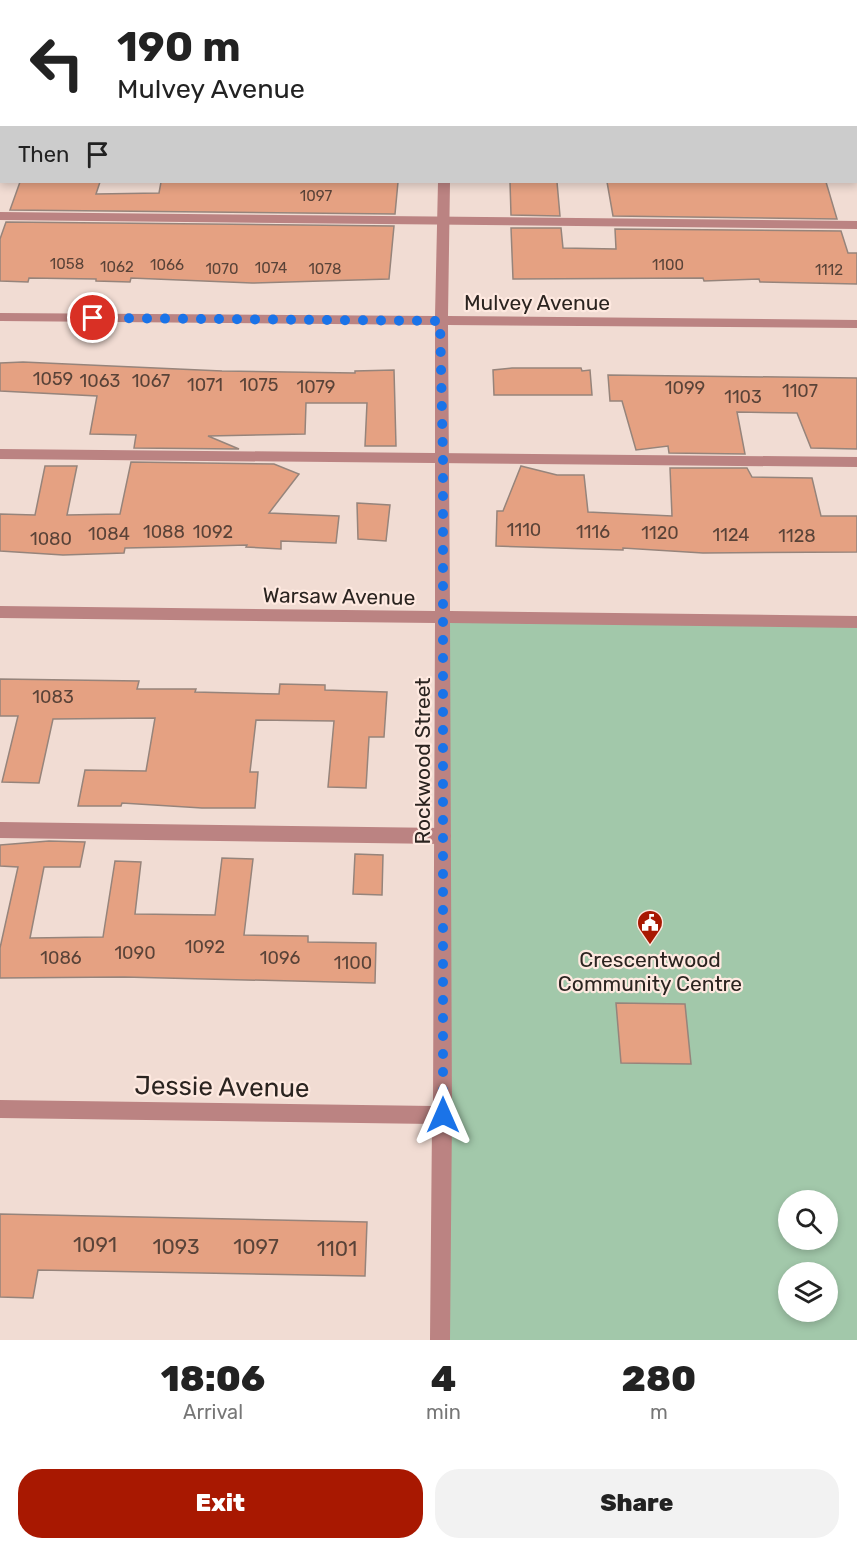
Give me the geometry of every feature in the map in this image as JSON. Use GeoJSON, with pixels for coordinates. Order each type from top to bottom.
{"type":"FeatureCollection","features":[{"type":"Feature","properties":{"kind":"street","name":"Rockwood Street"},"geometry":{"type":"LineString","coordinates":[[440,1340],[443,1115],[443,459],[440,321],[444,183]]}},
{"type":"Feature","properties":{"kind":"street"},"geometry":{"type":"LineString","coordinates":[[0,216],[857,225]]}},
{"type":"Feature","properties":{"kind":"street","name":"Mulvey Avenue"},"geometry":{"type":"LineString","coordinates":[[0,317],[857,324]]}},
{"type":"Feature","properties":{"kind":"street"},"geometry":{"type":"LineString","coordinates":[[0,454],[857,462]]}},
{"type":"Feature","properties":{"kind":"street","name":"Warsaw Avenue"},"geometry":{"type":"LineString","coordinates":[[0,612],[442,619],[857,622]]}},
{"type":"Feature","properties":{"kind":"street"},"geometry":{"type":"LineString","coordinates":[[0,830],[443,836]]}},
{"type":"Feature","properties":{"kind":"street","name":"Jessie Avenue"},"geometry":{"type":"LineString","coordinates":[[0,1109],[443,1115]]}},
{"type":"Feature","properties":{"kind":"green space","name":"Crescentwood Community Centre"},"geometry":{"type":"Polygon","coordinates":[[[442,619],[857,622],[857,1340],[440,1340],[442,619]]]}},
{"type":"Feature","properties":{"kind":"building"},"geometry":{"type":"Polygon","coordinates":[[[20,183],[100,183],[96,194],[159,193],[161,183],[398,183],[395,214],[10,210],[20,183]]]}},
{"type":"Feature","properties":{"kind":"building"},"geometry":{"type":"Polygon","coordinates":[[[510,183],[557,183],[560,216],[511,215],[510,183]]]}},
{"type":"Feature","properties":{"kind":"building"},"geometry":{"type":"Polygon","coordinates":[[[607,183],[826,183],[837,219],[613,216],[607,183]]]}},
{"type":"Feature","properties":{"kind":"building"},"geometry":{"type":"Polygon","coordinates":[[[6,222],[394,226],[389,279],[252,283],[131,278],[130,282],[29,278],[28,282],[0,281],[0,239],[6,222]]]}},
{"type":"Feature","properties":{"kind":"building"},"geometry":{"type":"Polygon","coordinates":[[[511,228],[561,228],[563,248],[616,249],[615,229],[841,231],[848,253],[857,253],[857,284],[760,282],[759,279],[704,281],[703,278],[513,279],[511,228]]]}},
{"type":"Feature","properties":{"kind":"building"},"geometry":{"type":"Polygon","coordinates":[[[23,362],[222,371],[355,373],[355,371],[394,370],[396,446],[365,446],[367,403],[306,403],[305,434],[208,436],[239,449],[134,448],[136,435],[90,434],[97,396],[0,391],[0,363],[23,362]]]}},
{"type":"Feature","properties":{"kind":"building"},"geometry":{"type":"Polygon","coordinates":[[[512,368],[590,370],[592,395],[494,395],[493,370],[512,368]]]}},
{"type":"Feature","properties":{"kind":"building"},"geometry":{"type":"Polygon","coordinates":[[[608,375],[857,378],[857,449],[811,448],[797,413],[737,412],[745,454],[669,453],[668,446],[636,450],[622,401],[610,401],[608,375]]]}},
{"type":"Feature","properties":{"kind":"building"},"geometry":{"type":"Polygon","coordinates":[[[131,462],[274,464],[299,474],[269,513],[339,516],[336,543],[281,541],[281,549],[246,547],[247,545],[125,548],[124,553],[63,555],[0,551],[0,514],[35,515],[45,466],[77,466],[67,515],[120,514],[131,462]]]}},
{"type":"Feature","properties":{"kind":"building"},"geometry":{"type":"Polygon","coordinates":[[[521,466],[557,475],[584,475],[588,512],[672,516],[670,468],[747,468],[752,477],[812,478],[821,516],[857,516],[857,552],[703,553],[623,548],[623,550],[496,546],[497,511],[503,511],[521,466]]]}},
{"type":"Feature","properties":{"kind":"building"},"geometry":{"type":"Polygon","coordinates":[[[357,503],[390,505],[386,541],[358,539],[357,503]]]}},
{"type":"Feature","properties":{"kind":"building"},"geometry":{"type":"Polygon","coordinates":[[[0,679],[139,681],[137,689],[196,689],[195,692],[279,694],[280,684],[325,685],[325,690],[387,692],[384,737],[369,737],[366,788],[328,787],[334,721],[256,720],[250,772],[258,772],[255,808],[202,808],[122,803],[121,806],[78,806],[85,770],[146,771],[155,718],[53,719],[39,783],[2,782],[18,716],[0,716],[0,679]]]}},
{"type":"Feature","properties":{"kind":"building"},"geometry":{"type":"Polygon","coordinates":[[[49,841],[85,842],[80,867],[44,867],[30,938],[103,937],[115,861],[141,862],[135,914],[215,915],[222,858],[253,859],[244,935],[308,936],[308,942],[376,943],[375,983],[124,977],[0,978],[0,948],[18,867],[0,866],[0,845],[49,841]]]}},
{"type":"Feature","properties":{"kind":"building"},"geometry":{"type":"Polygon","coordinates":[[[355,854],[383,855],[382,895],[353,894],[355,854]]]}},
{"type":"Feature","properties":{"kind":"building"},"geometry":{"type":"Polygon","coordinates":[[[616,1003],[685,1004],[691,1064],[621,1063],[616,1003]]]}},
{"type":"Feature","properties":{"kind":"building"},"geometry":{"type":"Polygon","coordinates":[[[0,1214],[367,1222],[365,1276],[38,1270],[33,1298],[0,1297],[0,1214]]]}},
{"type":"Feature","properties":{"kind":"place","name":"Crescentwood Community Centre"},"geometry":{"type":"Point","coordinates":[650,946]}},
{"type":"Feature","properties":{"kind":"route"},"geometry":{"type":"LineString","coordinates":[[93,318],[440,321],[443,459],[443,1115]]}}]}
